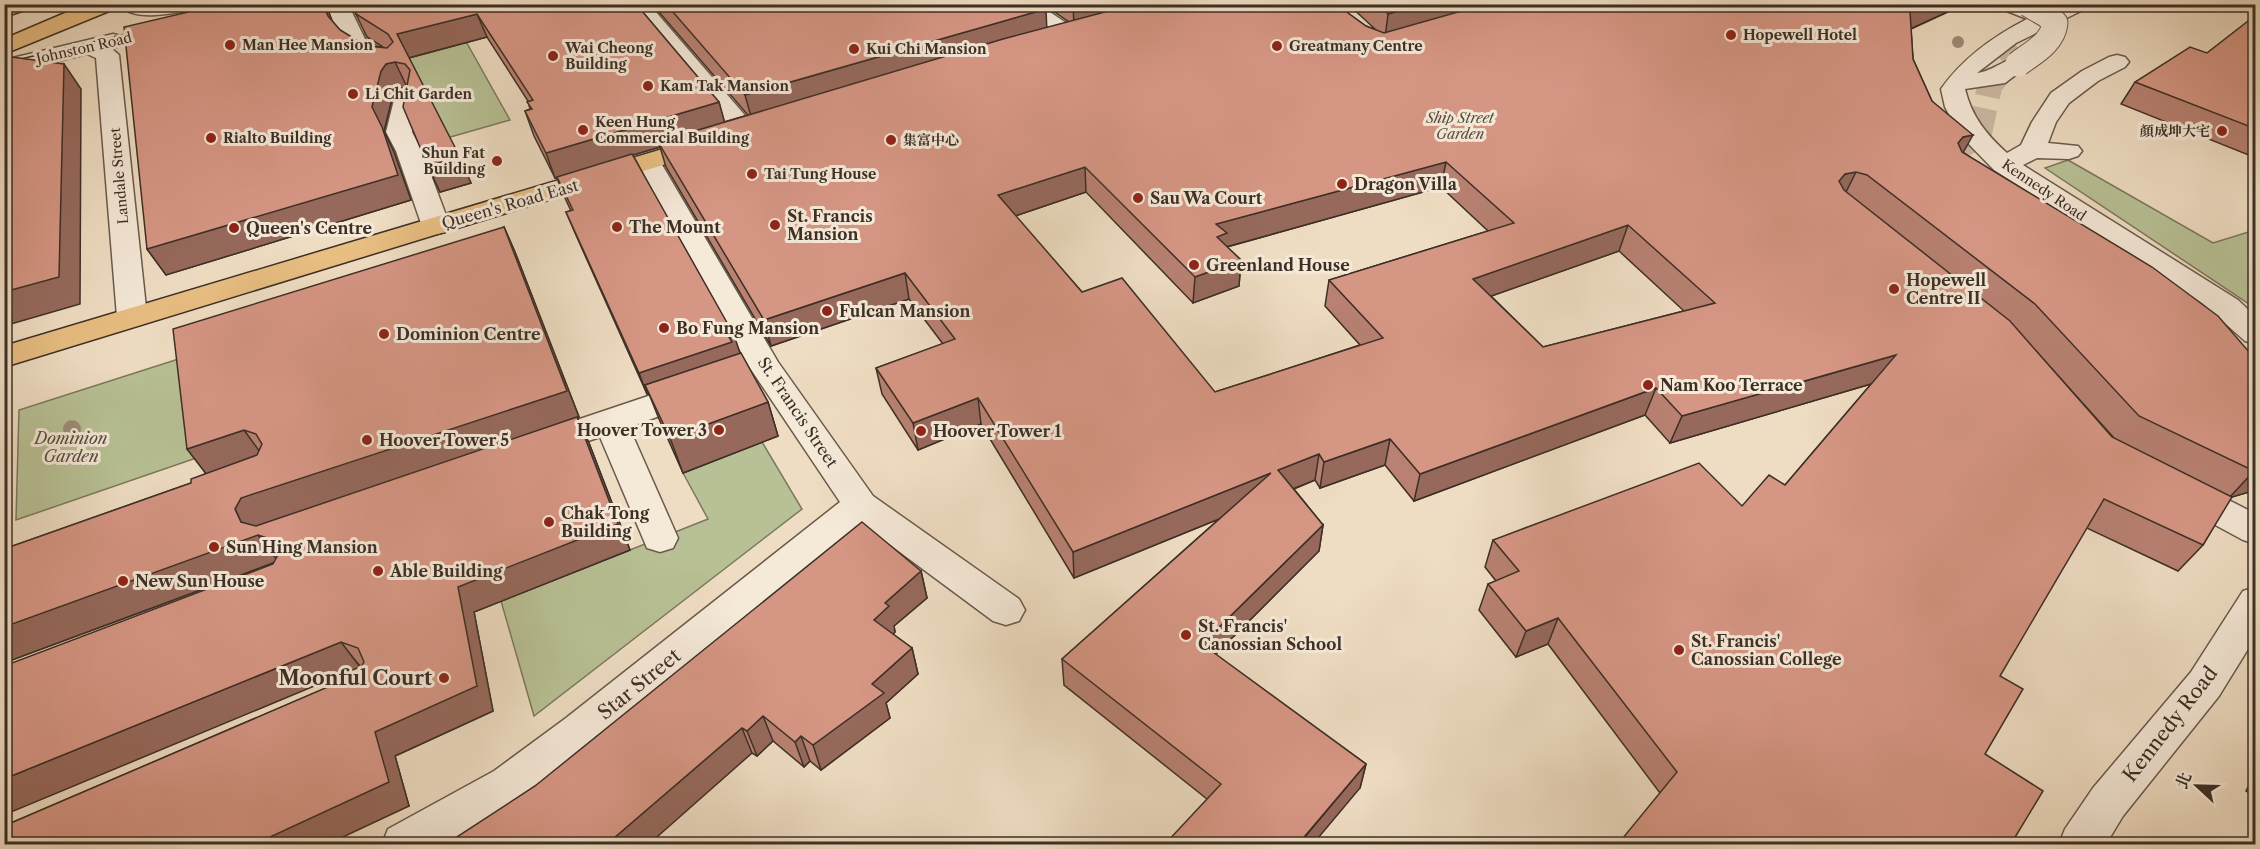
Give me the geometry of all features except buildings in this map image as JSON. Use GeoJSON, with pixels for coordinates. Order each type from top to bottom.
{"type":"FeatureCollection","features":[{"type":"Feature","properties":{"kind":"main road"},"geometry":{"type":"LineString","coordinates":[[4,11],[20,4]]}},
{"type":"Feature","properties":{"kind":"main road"},"geometry":{"type":"LineString","coordinates":[[4,47],[106,4]]}},
{"type":"Feature","properties":{"kind":"main road"},"geometry":{"type":"LineString","coordinates":[[1037,44],[1096,29]]}},
{"type":"Feature","properties":{"kind":"main road","name":"Queen's Road East"},"geometry":{"type":"LineString","coordinates":[[4,357],[772,124]]}},
{"type":"Feature","properties":{"kind":"street","name":"Johnston Road"},"geometry":{"type":"LineString","coordinates":[[130,4],[144,9],[195,12]]}},
{"type":"Feature","properties":{"kind":"street"},"geometry":{"type":"LineString","coordinates":[[337,4],[356,44],[390,64]]}},
{"type":"Feature","properties":{"kind":"street"},"geometry":{"type":"LineString","coordinates":[[636,4],[746,132]]}},
{"type":"Feature","properties":{"kind":"street"},"geometry":{"type":"LineString","coordinates":[[1023,4],[1070,36]]}},
{"type":"Feature","properties":{"kind":"street"},"geometry":{"type":"LineString","coordinates":[[2010,4],[2037,12],[2077,4]]}},
{"type":"Feature","properties":{"kind":"street","name":"Johnston Road"},"geometry":{"type":"LineString","coordinates":[[158,31],[195,12]]}},
{"type":"Feature","properties":{"kind":"street"},"geometry":{"type":"LineString","coordinates":[[1956,83],[1997,78],[2025,54],[2042,35],[2037,12]]}},
{"type":"Feature","properties":{"kind":"street"},"geometry":{"type":"LineString","coordinates":[[1956,83],[1968,70],[2037,12]]}},
{"type":"Feature","properties":{"kind":"street","name":"Johnston Road"},"geometry":{"type":"LineString","coordinates":[[4,67],[135,36]]}},
{"type":"Feature","properties":{"kind":"street","name":"Landale Street"},"geometry":{"type":"LineString","coordinates":[[91,47],[108,54],[132,317]]}},
{"type":"Feature","properties":{"kind":"street"},"geometry":{"type":"LineString","coordinates":[[2032,150],[2044,122],[2060,98],[2090,76],[2117,62]]}},
{"type":"Feature","properties":{"kind":"street","name":"Kennedy Road"},"geometry":{"type":"LineString","coordinates":[[1956,83],[1953,89],[1954,97],[1962,117],[1973,135],[2003,164],[2212,296],[2254,332]]}},
{"type":"Feature","properties":{"kind":"street"},"geometry":{"type":"LineString","coordinates":[[407,96],[399,132],[409,151],[436,226]]}},
{"type":"Feature","properties":{"kind":"street"},"geometry":{"type":"LineString","coordinates":[[2003,164],[2032,150],[2069,151]]}},
{"type":"Feature","properties":{"kind":"street","name":"St. Francis Street"},"geometry":{"type":"LineString","coordinates":[[648,163],[745,375],[861,505],[1005,610]]}},
{"type":"Feature","properties":{"kind":"street"},"geometry":{"type":"LineString","coordinates":[[2130,276],[2254,332]]}},
{"type":"Feature","properties":{"kind":"street"},"geometry":{"type":"LineString","coordinates":[[510,456],[745,375]]}},
{"type":"Feature","properties":{"kind":"street"},"geometry":{"type":"LineString","coordinates":[[610,421],[660,538]]}},
{"type":"Feature","properties":{"kind":"street"},"geometry":{"type":"LineString","coordinates":[[2155,478],[2256,530]]}},
{"type":"Feature","properties":{"kind":"street","name":"Star Street"},"geometry":{"type":"LineString","coordinates":[[404,844],[509,785],[581,731],[861,505]]}},
{"type":"Feature","properties":{"kind":"street","name":"Kennedy Road"},"geometry":{"type":"LineString","coordinates":[[2080,844],[2108,802],[2205,684],[2256,602]]}},
{"type":"Feature","properties":{"kind":"green space"},"geometry":{"type":"Polygon","coordinates":[[[450,13],[510,120],[307,178],[268,58],[450,13]]]}},
{"type":"Feature","properties":{"kind":"green space"},"geometry":{"type":"Polygon","coordinates":[[[2068,160],[2213,243],[2255,230],[2255,308],[2045,168],[2068,160]]]}},
{"type":"Feature","properties":{"kind":"green space","name":"Dominion Garden"},"geometry":{"type":"Polygon","coordinates":[[[191,355],[205,455],[16,520],[19,410],[191,355]]]}},
{"type":"Feature","properties":{"kind":"green space"},"geometry":{"type":"Polygon","coordinates":[[[762,442],[802,509],[534,716],[501,601],[708,519],[683,473],[762,442]]]}},
{"type":"Feature","properties":{"kind":"tunnel"},"geometry":{"type":"LineString","coordinates":[[1948,150],[1963,145],[1979,135],[1990,85],[2002,70],[2022,53]]}},
{"type":"Feature","properties":{"kind":"tram line"},"geometry":{"type":"LineString","coordinates":[[4,63],[142,30]]}},
{"type":"Feature","properties":{"kind":"place","name":"Hopewell Hotel"},"geometry":{"type":"Point","coordinates":[1731,35]}},
{"type":"Feature","properties":{"kind":"place","name":"Man Hee Mansion"},"geometry":{"type":"Point","coordinates":[230,45]}},
{"type":"Feature","properties":{"kind":"place","name":"Greatmany Centre"},"geometry":{"type":"Point","coordinates":[1277,46]}},
{"type":"Feature","properties":{"kind":"place","name":"Kui Chi Mansion"},"geometry":{"type":"Point","coordinates":[854,49]}},
{"type":"Feature","properties":{"kind":"place","name":"Wai Cheong Building"},"geometry":{"type":"Point","coordinates":[553,56]}},
{"type":"Feature","properties":{"kind":"place","name":"Kam Tak Mansion"},"geometry":{"type":"Point","coordinates":[648,86]}},
{"type":"Feature","properties":{"kind":"place","name":"Li Chit Garden"},"geometry":{"type":"Point","coordinates":[353,94]}},
{"type":"Feature","properties":{"kind":"place","name":"Keen Hung Commercial Building"},"geometry":{"type":"Point","coordinates":[583,130]}},
{"type":"Feature","properties":{"kind":"place","name":"顏成坤大宅"},"geometry":{"type":"Point","coordinates":[2222,131]}},
{"type":"Feature","properties":{"kind":"place","name":"Rialto Building"},"geometry":{"type":"Point","coordinates":[211,138]}},
{"type":"Feature","properties":{"kind":"place","name":"集富中心"},"geometry":{"type":"Point","coordinates":[891,140]}},
{"type":"Feature","properties":{"kind":"place","name":"Shun Fat Building"},"geometry":{"type":"Point","coordinates":[497,161]}},
{"type":"Feature","properties":{"kind":"place","name":"Tai Tung House"},"geometry":{"type":"Point","coordinates":[752,174]}},
{"type":"Feature","properties":{"kind":"place","name":"Dragon Villa"},"geometry":{"type":"Point","coordinates":[1342,184]}},
{"type":"Feature","properties":{"kind":"place","name":"Sau Wa Court"},"geometry":{"type":"Point","coordinates":[1138,198]}},
{"type":"Feature","properties":{"kind":"place","name":"St. Francis Mansion"},"geometry":{"type":"Point","coordinates":[775,225]}},
{"type":"Feature","properties":{"kind":"place","name":"The Mount"},"geometry":{"type":"Point","coordinates":[617,227]}},
{"type":"Feature","properties":{"kind":"place","name":"Queen's Centre"},"geometry":{"type":"Point","coordinates":[234,228]}},
{"type":"Feature","properties":{"kind":"place","name":"Greenland House"},"geometry":{"type":"Point","coordinates":[1194,265]}},
{"type":"Feature","properties":{"kind":"place","name":"Hopewell Centre II"},"geometry":{"type":"Point","coordinates":[1894,289]}},
{"type":"Feature","properties":{"kind":"place","name":"Fulcan Mansion"},"geometry":{"type":"Point","coordinates":[827,311]}},
{"type":"Feature","properties":{"kind":"place","name":"Bo Fung Mansion"},"geometry":{"type":"Point","coordinates":[664,328]}},
{"type":"Feature","properties":{"kind":"place","name":"Dominion Centre"},"geometry":{"type":"Point","coordinates":[384,334]}},
{"type":"Feature","properties":{"kind":"place","name":"Nam Koo Terrace"},"geometry":{"type":"Point","coordinates":[1648,385]}},
{"type":"Feature","properties":{"kind":"place","name":"Hoover Tower 3"},"geometry":{"type":"Point","coordinates":[719,430]}},
{"type":"Feature","properties":{"kind":"place","name":"Hoover Tower 1"},"geometry":{"type":"Point","coordinates":[921,431]}},
{"type":"Feature","properties":{"kind":"place","name":"Hoover Tower 5"},"geometry":{"type":"Point","coordinates":[367,440]}},
{"type":"Feature","properties":{"kind":"place","name":"Chak Tong Building"},"geometry":{"type":"Point","coordinates":[549,522]}},
{"type":"Feature","properties":{"kind":"place","name":"Sun Hing Mansion"},"geometry":{"type":"Point","coordinates":[214,547]}},
{"type":"Feature","properties":{"kind":"place","name":"Able Building"},"geometry":{"type":"Point","coordinates":[378,571]}},
{"type":"Feature","properties":{"kind":"place","name":"New Sun House"},"geometry":{"type":"Point","coordinates":[123,581]}},
{"type":"Feature","properties":{"kind":"place","name":"St. Francis' Canossian School"},"geometry":{"type":"Point","coordinates":[1186,635]}},
{"type":"Feature","properties":{"kind":"place","name":"St. Francis' Canossian College"},"geometry":{"type":"Point","coordinates":[1679,650]}},
{"type":"Feature","properties":{"kind":"place","name":"Moonful Court"},"geometry":{"type":"Point","coordinates":[444,678]}},
{"type":"Feature","properties":{"kind":"park label","name":"Ship Street Garden"},"geometry":{"type":"Point","coordinates":[1460,126]}}]}
